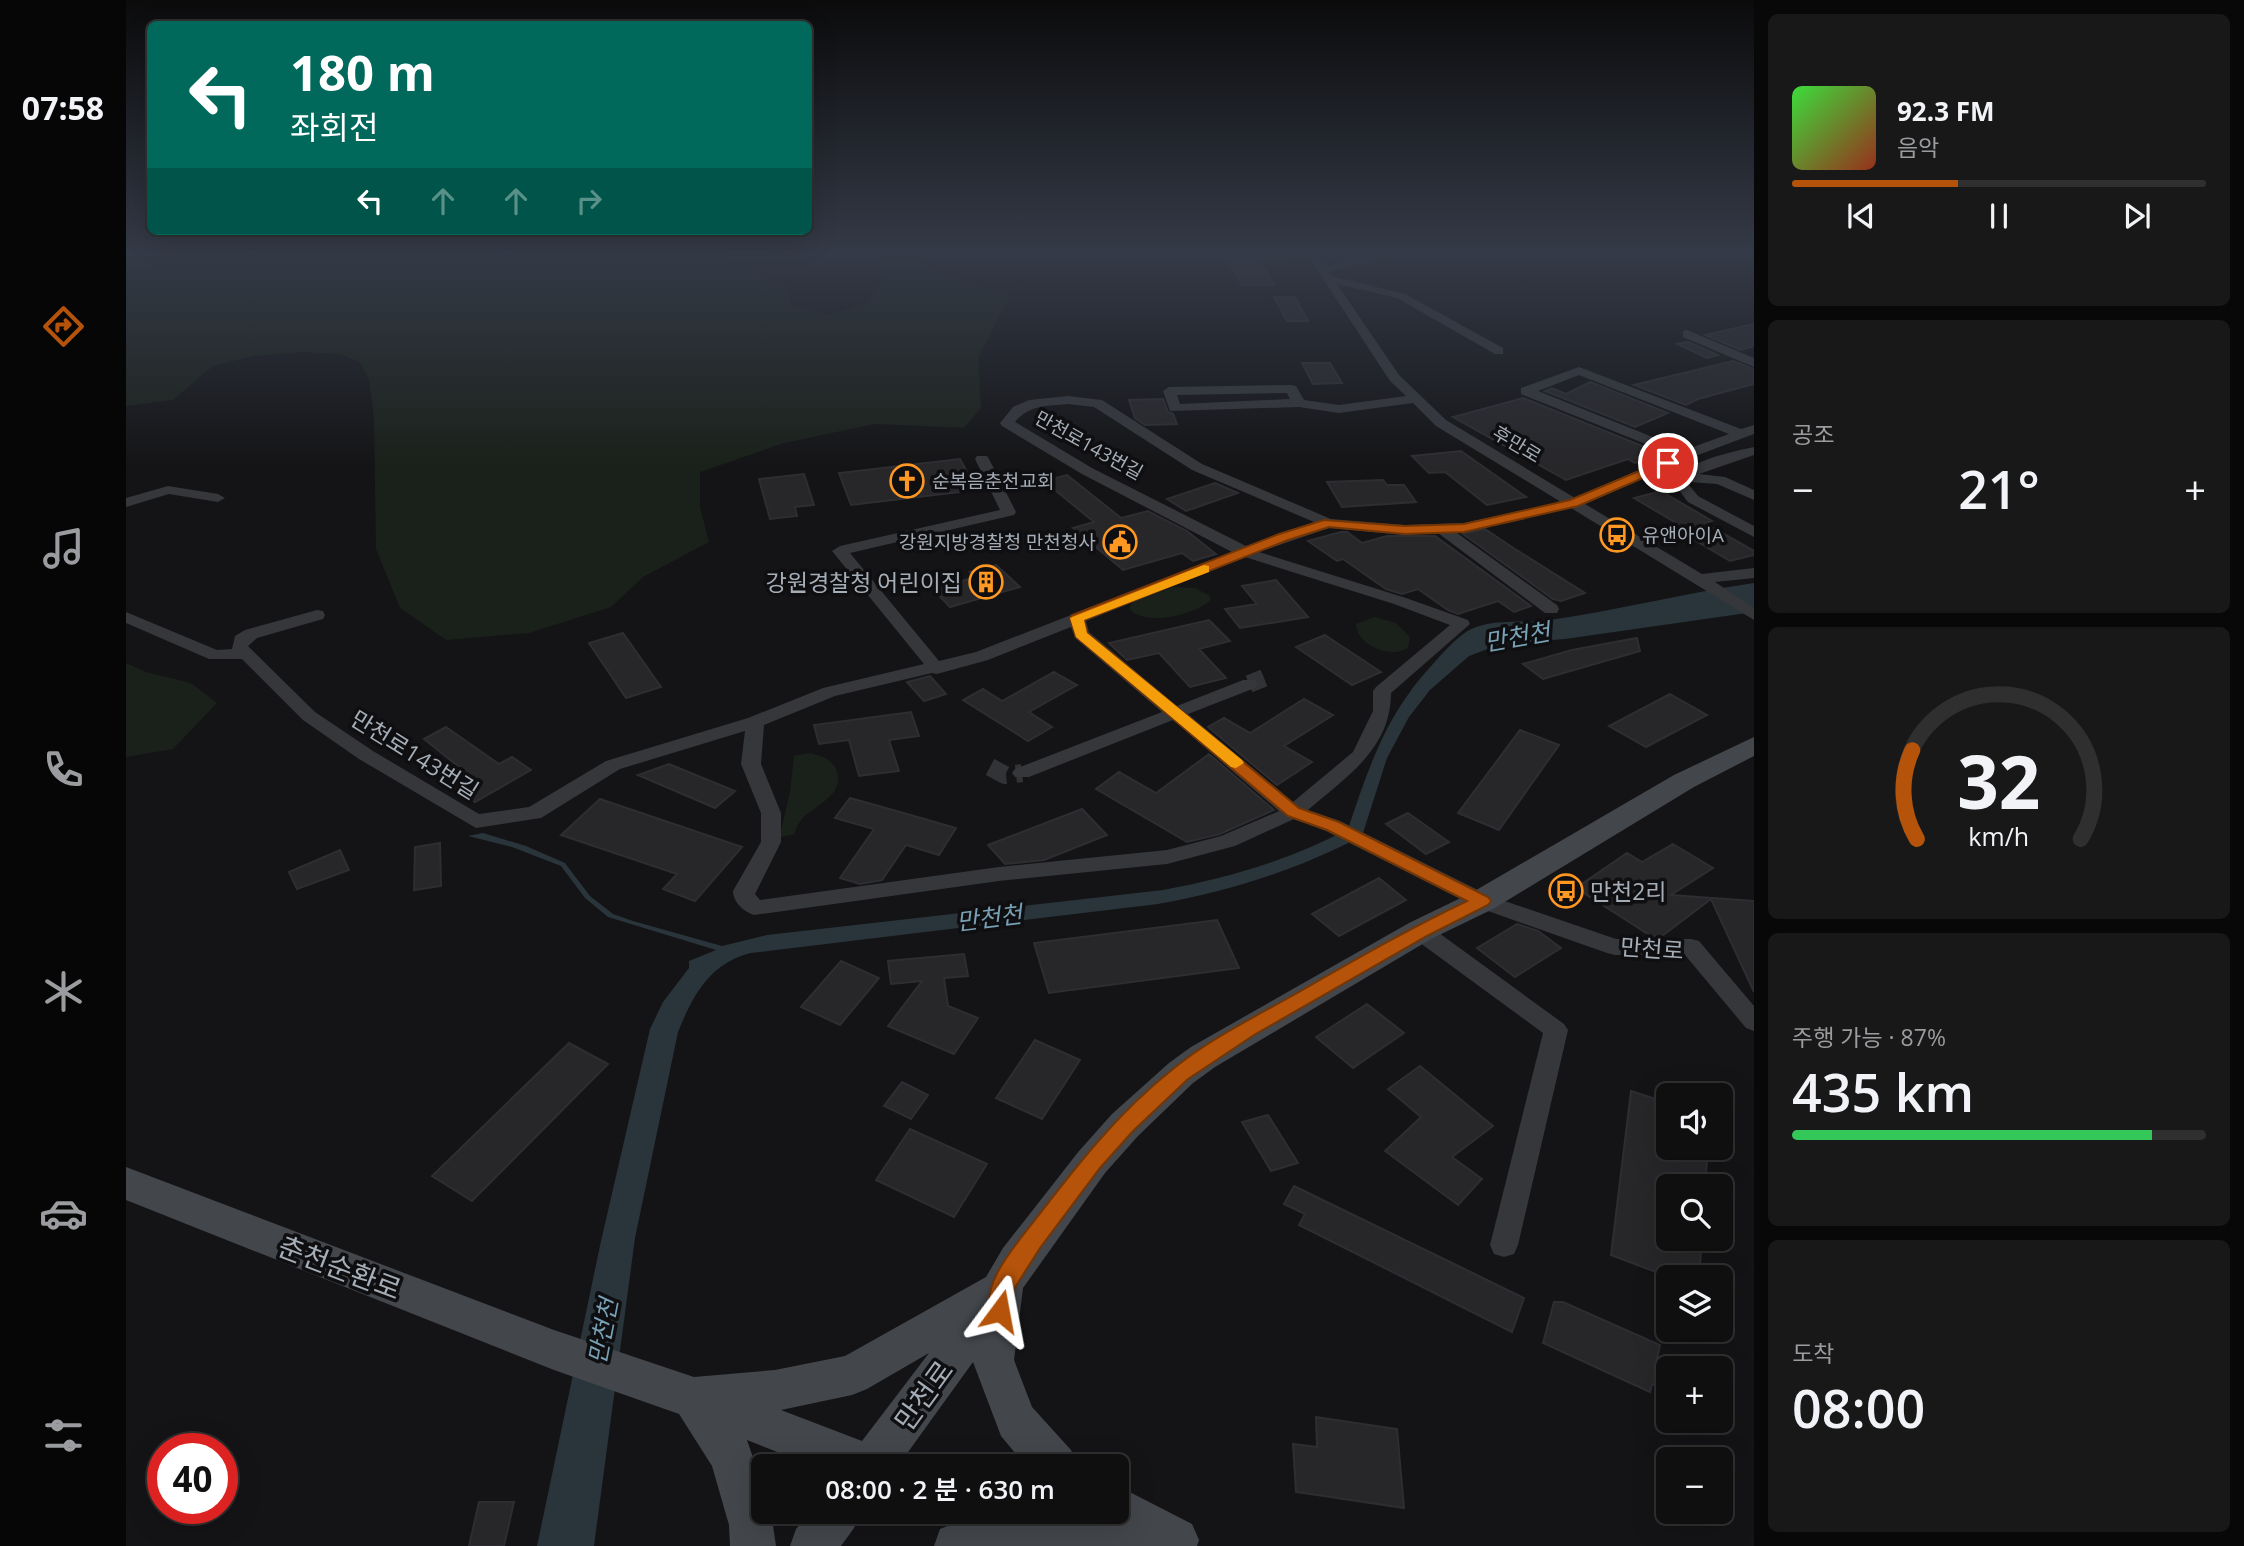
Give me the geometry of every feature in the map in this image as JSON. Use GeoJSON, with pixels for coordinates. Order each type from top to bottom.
{"type":"FeatureCollection","features":[{"type":"Feature","properties":{"kind":"street","name":"후만로"},"geometry":{"type":"LineString","coordinates":[[1359,324],[1394,378],[1441,423],[1754,615]]}},
{"type":"Feature","properties":{"kind":"street"},"geometry":{"type":"LineString","coordinates":[[1451,324],[1499,351]]}},
{"type":"Feature","properties":{"kind":"street"},"geometry":{"type":"LineString","coordinates":[[1687,334],[1754,363]]}},
{"type":"Feature","properties":{"kind":"street","name":"만천로143번길"},"geometry":{"type":"LineString","coordinates":[[1685,455],[1526,391],[1579,371],[1748,431]]}},
{"type":"Feature","properties":{"kind":"street"},"geometry":{"type":"LineString","coordinates":[[1299,403],[1291,389],[1169,391],[1175,408],[1299,403],[1339,410],[1413,399]]}},
{"type":"Feature","properties":{"kind":"street","name":"만천로143번길"},"geometry":{"type":"LineString","coordinates":[[1247,553],[1087,471],[1007,423],[1018,410],[1030,404],[1068,400],[1097,403],[1197,467],[1328,523],[1405,530],[1464,528],[1574,503],[1748,431]]}},
{"type":"Feature","properties":{"kind":"street"},"geometry":{"type":"LineString","coordinates":[[1684,477],[1698,468],[1754,451]]}},
{"type":"Feature","properties":{"kind":"street"},"geometry":{"type":"LineString","coordinates":[[937,669],[840,551],[1009,512],[982,459]]}},
{"type":"Feature","properties":{"kind":"street"},"geometry":{"type":"LineString","coordinates":[[1684,477],[1720,480],[1754,496]]}},
{"type":"Feature","properties":{"kind":"street"},"geometry":{"type":"LineString","coordinates":[[1684,477],[1683,488],[1689,497],[1754,532]]}},
{"type":"Feature","properties":{"kind":"street"},"geometry":{"type":"LineString","coordinates":[[126,503],[168,490],[218,498]]}},
{"type":"Feature","properties":{"kind":"street","name":"만천로143번길"},"geometry":{"type":"LineString","coordinates":[[244,654],[309,716],[366,755],[476,821],[534,813],[613,765],[755,722],[829,692],[937,669],[982,656],[1283,537],[1328,523]]}},
{"type":"Feature","properties":{"kind":"street"},"geometry":{"type":"LineString","coordinates":[[1442,529],[1551,608]]}},
{"type":"Feature","properties":{"kind":"street"},"geometry":{"type":"LineString","coordinates":[[755,722],[751,764],[771,813],[771,842],[762,863],[750,877],[744,896],[754,907],[999,874],[1167,857],[1228,841],[1293,812],[1361,755],[1382,710],[1382,691],[1462,624],[1401,601],[1247,553]]}},
{"type":"Feature","properties":{"kind":"street"},"geometry":{"type":"LineString","coordinates":[[1702,582],[1754,573]]}},
{"type":"Feature","properties":{"kind":"street"},"geometry":{"type":"LineString","coordinates":[[126,617],[215,655],[244,654],[239,644],[251,634],[317,615]]}},
{"type":"Feature","properties":{"kind":"street"},"geometry":{"type":"LineString","coordinates":[[1077,618],[1081,634],[1293,812],[1333,826],[1482,901]]}},
{"type":"Feature","properties":{"kind":"street"},"geometry":{"type":"LineString","coordinates":[[1022,774],[1249,684]]}},
{"type":"Feature","properties":{"kind":"street","name":"만천로"},"geometry":{"type":"LineString","coordinates":[[878,1454],[1003,1286],[1017,1261],[1093,1162],[1125,1125],[1181,1073],[1247,1030],[1420,931],[1482,901],[1685,781],[1754,745]]}},
{"type":"Feature","properties":{"kind":"street","name":"만천로"},"geometry":{"type":"LineString","coordinates":[[1482,901],[1615,947],[1691,947],[1754,1022]]}},
{"type":"Feature","properties":{"kind":"street"},"geometry":{"type":"LineString","coordinates":[[1420,931],[1556,1030],[1504,1245]]}},
{"type":"Feature","properties":{"kind":"street","name":"춘천순환로"},"geometry":{"type":"LineString","coordinates":[[126,1183],[554,1350],[684,1395]]}},
{"type":"Feature","properties":{"kind":"street"},"geometry":{"type":"LineString","coordinates":[[684,1395],[775,1391],[852,1375],[1003,1286]]}},
{"type":"Feature","properties":{"kind":"street"},"geometry":{"type":"LineString","coordinates":[[1003,1286],[993,1360],[1016,1421],[1045,1454]]}},
{"type":"Feature","properties":{"kind":"street"},"geometry":{"type":"LineString","coordinates":[[684,1395],[838,1454]]}},
{"type":"Feature","properties":{"kind":"street"},"geometry":{"type":"LineString","coordinates":[[684,1395],[731,1456],[752,1525],[753,1546]]}},
{"type":"Feature","properties":{"kind":"street"},"geometry":{"type":"LineString","coordinates":[[1129,1514],[1187,1543]]}},
{"type":"Feature","properties":{"kind":"street"},"geometry":{"type":"LineString","coordinates":[[813,1546],[829,1524]]}},
{"type":"Feature","properties":{"kind":"street"},"geometry":{"type":"LineString","coordinates":[[1108,1524],[1187,1543]]}},
{"type":"Feature","properties":{"kind":"street"},"geometry":{"type":"LineString","coordinates":[[957,1546],[1052,1532],[1187,1543]]}},
{"type":"Feature","properties":{"kind":"shaded area"},"geometry":{"type":"Polygon","coordinates":[[[126,324],[995,324],[978,357],[981,408],[964,428],[875,424],[784,443],[700,472],[700,507],[709,542],[643,577],[611,607],[529,633],[446,640],[400,608],[376,549],[374,418],[369,380],[360,362],[340,354],[301,352],[253,356],[213,366],[173,400],[126,406],[126,324]]]}},
{"type":"Feature","properties":{"kind":"shaded area"},"geometry":{"type":"Polygon","coordinates":[[[1174,587],[1195,588],[1210,596],[1210,601],[1192,611],[1170,617],[1147,617],[1129,609],[1133,601],[1174,587]]]}},
{"type":"Feature","properties":{"kind":"shaded area"},"geometry":{"type":"Polygon","coordinates":[[[1375,617],[1396,623],[1410,637],[1408,648],[1393,652],[1384,651],[1362,639],[1356,624],[1375,617]]]}},
{"type":"Feature","properties":{"kind":"shaded area"},"geometry":{"type":"Polygon","coordinates":[[[126,663],[146,672],[191,683],[217,703],[173,749],[126,757],[126,663]]]}},
{"type":"Feature","properties":{"kind":"shaded area"},"geometry":{"type":"Polygon","coordinates":[[[810,753],[833,764],[838,780],[836,788],[802,819],[794,834],[782,837],[780,835],[790,792],[794,756],[810,753]]]}},
{"type":"Feature","properties":{"kind":"water","name":"만천천"},"geometry":{"type":"Polygon","coordinates":[[[1754,583],[1754,612],[1565,639],[1501,644],[1469,656],[1430,690],[1409,717],[1387,758],[1362,836],[1288,869],[1211,893],[1158,904],[751,953],[724,964],[697,993],[678,1032],[635,1238],[594,1546],[537,1546],[601,1241],[650,1029],[663,1002],[689,968],[689,961],[716,950],[608,917],[585,898],[561,866],[512,847],[468,836],[483,833],[526,846],[565,863],[590,896],[613,914],[722,946],[767,935],[1163,890],[1258,867],[1304,850],[1348,829],[1381,742],[1402,703],[1448,647],[1475,627],[1550,620],[1754,583]]]}},
{"type":"Feature","properties":{"kind":"building"},"geometry":{"type":"Polygon","coordinates":[[[1754,324],[1754,346],[1741,350],[1705,335],[1754,324]]]}},
{"type":"Feature","properties":{"kind":"building"},"geometry":{"type":"Polygon","coordinates":[[[1688,342],[1718,355],[1707,358],[1677,344],[1688,342]]]}},
{"type":"Feature","properties":{"kind":"building"},"geometry":{"type":"Polygon","coordinates":[[[1733,361],[1754,369],[1754,384],[1698,399],[1686,405],[1634,385],[1733,361]]]}},
{"type":"Feature","properties":{"kind":"building"},"geometry":{"type":"Polygon","coordinates":[[[1302,363],[1330,363],[1342,383],[1313,384],[1302,363]]]}},
{"type":"Feature","properties":{"kind":"building"},"geometry":{"type":"Polygon","coordinates":[[[1590,382],[1668,413],[1635,427],[1545,391],[1552,388],[1566,394],[1590,382]]]}},
{"type":"Feature","properties":{"kind":"building"},"geometry":{"type":"Polygon","coordinates":[[[1523,398],[1662,454],[1635,463],[1628,459],[1566,480],[1453,417],[1523,398]]]}},
{"type":"Feature","properties":{"kind":"building"},"geometry":{"type":"Polygon","coordinates":[[[1163,399],[1177,424],[1145,425],[1135,418],[1129,400],[1163,399]]]}},
{"type":"Feature","properties":{"kind":"building"},"geometry":{"type":"Polygon","coordinates":[[[1461,451],[1526,497],[1487,505],[1445,472],[1429,473],[1412,456],[1461,451]]]}},
{"type":"Feature","properties":{"kind":"building","name":"순복음춘천교회"},"geometry":{"type":"Polygon","coordinates":[[[960,459],[977,490],[851,505],[839,473],[960,459]]]}},
{"type":"Feature","properties":{"kind":"building"},"geometry":{"type":"Polygon","coordinates":[[[804,474],[814,505],[795,507],[797,516],[770,519],[759,479],[804,474]]]}},
{"type":"Feature","properties":{"kind":"building"},"geometry":{"type":"Polygon","coordinates":[[[1067,475],[1121,518],[1148,511],[1187,531],[1216,554],[1193,561],[1182,553],[1123,570],[1073,528],[1094,522],[1044,481],[1067,475]]]}},
{"type":"Feature","properties":{"kind":"building"},"geometry":{"type":"Polygon","coordinates":[[[1383,480],[1387,485],[1404,485],[1416,502],[1342,507],[1327,482],[1383,480]]]}},
{"type":"Feature","properties":{"kind":"building"},"geometry":{"type":"Polygon","coordinates":[[[1215,483],[1238,493],[1186,511],[1167,499],[1215,483]]]}},
{"type":"Feature","properties":{"kind":"building"},"geometry":{"type":"Polygon","coordinates":[[[1661,491],[1712,521],[1705,523],[1754,551],[1754,555],[1730,561],[1676,529],[1683,527],[1634,498],[1661,491]]]}},
{"type":"Feature","properties":{"kind":"building"},"geometry":{"type":"Polygon","coordinates":[[[1485,529],[1585,593],[1561,601],[1553,599],[1463,534],[1485,529]]]}},
{"type":"Feature","properties":{"kind":"building"},"geometry":{"type":"Polygon","coordinates":[[[1347,532],[1362,543],[1387,536],[1435,536],[1531,606],[1514,612],[1498,601],[1458,614],[1418,589],[1402,594],[1386,589],[1343,559],[1337,561],[1308,541],[1347,532]]]}},
{"type":"Feature","properties":{"kind":"building","name":"강원경찰청 어린이집"},"geometry":{"type":"Polygon","coordinates":[[[996,565],[1020,587],[950,607],[933,589],[976,577],[970,572],[996,565]]]}},
{"type":"Feature","properties":{"kind":"building"},"geometry":{"type":"Polygon","coordinates":[[[1276,580],[1308,617],[1240,628],[1225,609],[1257,604],[1242,586],[1276,580]]]}},
{"type":"Feature","properties":{"kind":"building"},"geometry":{"type":"Polygon","coordinates":[[[1209,620],[1230,641],[1199,649],[1226,678],[1190,687],[1159,653],[1127,660],[1109,643],[1209,620]]]}},
{"type":"Feature","properties":{"kind":"building"},"geometry":{"type":"Polygon","coordinates":[[[623,633],[661,687],[626,698],[589,643],[623,633]]]}},
{"type":"Feature","properties":{"kind":"building"},"geometry":{"type":"Polygon","coordinates":[[[1325,635],[1381,672],[1352,685],[1296,647],[1325,635]]]}},
{"type":"Feature","properties":{"kind":"building"},"geometry":{"type":"Polygon","coordinates":[[[1637,638],[1640,651],[1543,679],[1523,664],[1572,650],[1637,638]]]}},
{"type":"Feature","properties":{"kind":"building"},"geometry":{"type":"Polygon","coordinates":[[[1054,672],[1077,685],[1029,712],[1052,727],[1028,741],[963,700],[983,689],[1002,701],[1054,672]]]}},
{"type":"Feature","properties":{"kind":"building"},"geometry":{"type":"Polygon","coordinates":[[[930,676],[946,694],[924,701],[907,682],[930,676]]]}},
{"type":"Feature","properties":{"kind":"building"},"geometry":{"type":"Polygon","coordinates":[[[1670,694],[1707,715],[1646,747],[1609,726],[1670,694]]]}},
{"type":"Feature","properties":{"kind":"building"},"geometry":{"type":"Polygon","coordinates":[[[1304,699],[1333,715],[1284,746],[1312,762],[1277,785],[1208,727],[1224,718],[1250,733],[1304,699]]]}},
{"type":"Feature","properties":{"kind":"building"},"geometry":{"type":"Polygon","coordinates":[[[911,712],[919,736],[889,740],[899,771],[859,776],[849,740],[819,744],[814,725],[911,712]]]}},
{"type":"Feature","properties":{"kind":"building"},"geometry":{"type":"Polygon","coordinates":[[[446,727],[499,764],[512,757],[531,770],[475,802],[456,789],[474,779],[424,739],[446,727]]]}},
{"type":"Feature","properties":{"kind":"building"},"geometry":{"type":"Polygon","coordinates":[[[1520,730],[1559,745],[1499,830],[1458,813],[1520,730]]]}},
{"type":"Feature","properties":{"kind":"building"},"geometry":{"type":"Polygon","coordinates":[[[1209,754],[1274,810],[1220,834],[1187,842],[1096,789],[1119,772],[1156,793],[1209,754]]]}},
{"type":"Feature","properties":{"kind":"building"},"geometry":{"type":"Polygon","coordinates":[[[669,764],[735,791],[715,808],[638,775],[669,764]]]}},
{"type":"Feature","properties":{"kind":"building"},"geometry":{"type":"Polygon","coordinates":[[[850,798],[956,828],[939,855],[906,845],[882,880],[860,884],[840,878],[874,829],[835,818],[850,798]]]}},
{"type":"Feature","properties":{"kind":"building"},"geometry":{"type":"Polygon","coordinates":[[[600,799],[742,847],[695,901],[663,889],[677,874],[561,835],[600,799]]]}},
{"type":"Feature","properties":{"kind":"building"},"geometry":{"type":"Polygon","coordinates":[[[1082,809],[1107,835],[1044,860],[1005,864],[988,845],[1082,809]]]}},
{"type":"Feature","properties":{"kind":"building"},"geometry":{"type":"Polygon","coordinates":[[[1408,813],[1449,842],[1426,854],[1386,824],[1408,813]]]}},
{"type":"Feature","properties":{"kind":"building"},"geometry":{"type":"Polygon","coordinates":[[[440,843],[441,886],[414,890],[415,847],[440,843]]]}},
{"type":"Feature","properties":{"kind":"building"},"geometry":{"type":"Polygon","coordinates":[[[1673,844],[1713,868],[1671,895],[1754,901],[1754,992],[1711,899],[1662,936],[1651,936],[1576,888],[1627,853],[1642,862],[1673,844]]]}},
{"type":"Feature","properties":{"kind":"building"},"geometry":{"type":"Polygon","coordinates":[[[340,850],[349,870],[297,889],[289,872],[340,850]]]}},
{"type":"Feature","properties":{"kind":"building"},"geometry":{"type":"Polygon","coordinates":[[[1379,878],[1406,900],[1339,936],[1312,914],[1379,878]]]}},
{"type":"Feature","properties":{"kind":"building"},"geometry":{"type":"Polygon","coordinates":[[[1217,920],[1239,968],[1049,993],[1034,943],[1217,920]]]}},
{"type":"Feature","properties":{"kind":"building"},"geometry":{"type":"Polygon","coordinates":[[[1517,924],[1538,931],[1561,948],[1515,977],[1477,948],[1517,924]]]}},
{"type":"Feature","properties":{"kind":"building"},"geometry":{"type":"Polygon","coordinates":[[[964,954],[968,976],[944,978],[948,1006],[978,1018],[954,1054],[888,1026],[922,981],[891,984],[888,961],[964,954]]]}},
{"type":"Feature","properties":{"kind":"building"},"geometry":{"type":"Polygon","coordinates":[[[841,961],[879,978],[840,1025],[801,1007],[841,961]]]}},
{"type":"Feature","properties":{"kind":"building"},"geometry":{"type":"Polygon","coordinates":[[[1367,1004],[1404,1033],[1353,1068],[1316,1037],[1367,1004]]]}},
{"type":"Feature","properties":{"kind":"building"},"geometry":{"type":"Polygon","coordinates":[[[1035,1040],[1080,1060],[1042,1119],[996,1098],[1035,1040]]]}},
{"type":"Feature","properties":{"kind":"building"},"geometry":{"type":"Polygon","coordinates":[[[569,1043],[608,1064],[472,1201],[432,1176],[569,1043]]]}},
{"type":"Feature","properties":{"kind":"building"},"geometry":{"type":"Polygon","coordinates":[[[1420,1066],[1493,1126],[1452,1157],[1482,1179],[1458,1205],[1385,1151],[1421,1117],[1388,1089],[1420,1066]]]}},
{"type":"Feature","properties":{"kind":"building"},"geometry":{"type":"Polygon","coordinates":[[[902,1082],[928,1095],[911,1119],[884,1106],[902,1082]]]}},
{"type":"Feature","properties":{"kind":"building"},"geometry":{"type":"Polygon","coordinates":[[[1631,1091],[1656,1099],[1656,1160],[1707,1160],[1706,1174],[1656,1174],[1656,1251],[1701,1251],[1700,1265],[1656,1265],[1656,1272],[1611,1255],[1631,1091]]]}},
{"type":"Feature","properties":{"kind":"building"},"geometry":{"type":"Polygon","coordinates":[[[1268,1115],[1298,1163],[1271,1171],[1242,1122],[1268,1115]]]}},
{"type":"Feature","properties":{"kind":"building"},"geometry":{"type":"Polygon","coordinates":[[[910,1129],[987,1164],[954,1217],[876,1180],[910,1129]]]}},
{"type":"Feature","properties":{"kind":"building"},"geometry":{"type":"Polygon","coordinates":[[[1294,1186],[1524,1298],[1512,1332],[1299,1225],[1305,1214],[1284,1204],[1294,1186]]]}},
{"type":"Feature","properties":{"kind":"building"},"geometry":{"type":"Polygon","coordinates":[[[1554,1302],[1563,1302],[1660,1345],[1656,1356],[1656,1386],[1652,1384],[1650,1392],[1543,1343],[1554,1302]]]}},
{"type":"Feature","properties":{"kind":"building"},"geometry":{"type":"Polygon","coordinates":[[[1316,1417],[1397,1429],[1404,1508],[1296,1492],[1293,1444],[1317,1447],[1316,1417]]]}},
{"type":"Feature","properties":{"kind":"building"},"geometry":{"type":"Polygon","coordinates":[[[479,1502],[514,1502],[504,1546],[469,1546],[479,1502]]]}},
{"type":"Feature","properties":{"kind":"tunnel"},"geometry":{"type":"LineString","coordinates":[[1249,684],[1264,678]]}},
{"type":"Feature","properties":{"kind":"tunnel"},"geometry":{"type":"LineString","coordinates":[[990,767],[1005,775],[1022,773]]}},
{"type":"Feature","properties":{"kind":"slow traffic"},"geometry":{"type":"LineString","coordinates":[[1204,569],[1077,618],[1081,634],[1236,763]]}},
{"type":"Feature","properties":{"kind":"place","name":"순복음춘천교회"},"geometry":{"type":"Point","coordinates":[907,481]}},
{"type":"Feature","properties":{"kind":"place","name":"유앤아이A"},"geometry":{"type":"Point","coordinates":[1617,535]}},
{"type":"Feature","properties":{"kind":"place","name":"강원지방경찰청 만천청사"},"geometry":{"type":"Point","coordinates":[1120,542]}},
{"type":"Feature","properties":{"kind":"place","name":"강원경찰청 어린이집"},"geometry":{"type":"Point","coordinates":[986,582]}},
{"type":"Feature","properties":{"kind":"place","name":"만천2리"},"geometry":{"type":"Point","coordinates":[1566,891]}},
{"type":"Feature","properties":{"kind":"route"},"geometry":{"type":"LineString","coordinates":[[1000,1311],[1003,1286],[1032,1241],[1125,1125],[1181,1073],[1247,1030],[1420,931],[1482,901],[1333,826],[1293,812],[1081,634],[1077,618],[1283,537],[1328,523],[1405,530],[1464,528],[1574,503],[1668,463]]}}]}
